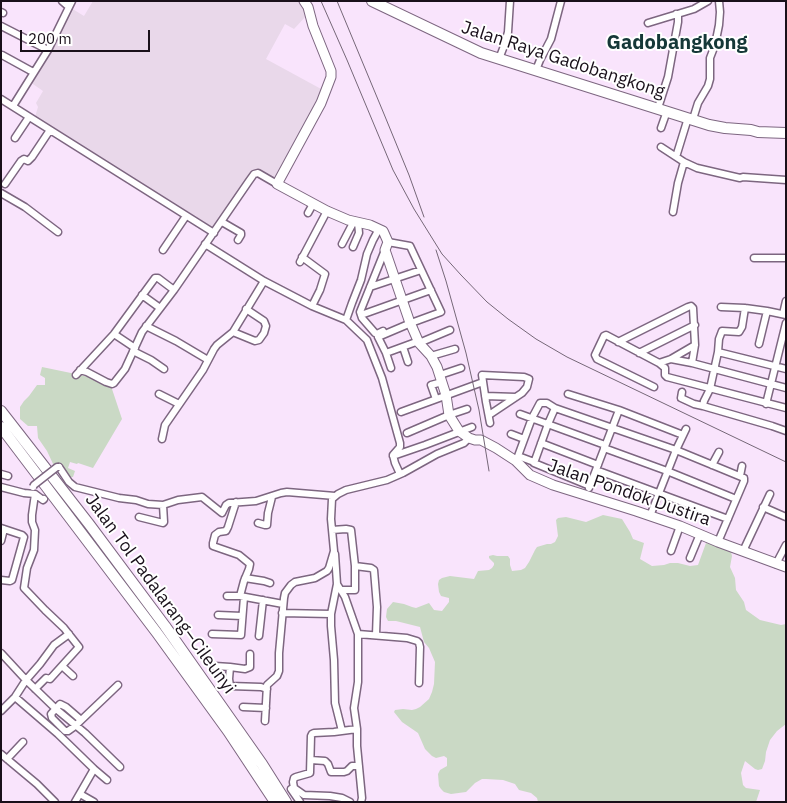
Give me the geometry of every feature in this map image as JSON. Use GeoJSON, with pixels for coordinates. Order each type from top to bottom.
{"type":"FeatureCollection","features":[{"type":"Feature","properties":{"kind":"highway","name":"Jalan Raya Gadobangkong"},"geometry":{"type":"LineString","coordinates":[[372,1],[481,53],[500,56],[536,70],[691,119],[725,128],[751,130],[758,128],[786,131]]}},
{"type":"Feature","properties":{"kind":"highway","name":"Jalan Tol Padalarang–Cileunyi"},"geometry":{"type":"LineString","coordinates":[[1,411],[90,524],[165,626],[262,764],[286,802]]}},
{"type":"Feature","properties":{"kind":"highway","name":"Jalan Tol Padalarang–Cileunyi"},"geometry":{"type":"LineString","coordinates":[[1,427],[157,633],[228,731],[275,802]]}},
{"type":"Feature","properties":{"kind":"main road"},"geometry":{"type":"LineString","coordinates":[[304,1],[308,7],[331,77],[321,103],[277,184],[327,211],[348,220],[370,225],[384,233],[386,246],[410,322],[419,342],[431,356],[446,395],[449,414],[458,431]]}},
{"type":"Feature","properties":{"kind":"main road","name":"Jalan Pondok Dustira"},"geometry":{"type":"LineString","coordinates":[[458,431],[469,438],[481,440],[496,448],[516,461],[530,475],[553,485],[680,526],[786,567]]}},
{"type":"Feature","properties":{"kind":"street"},"geometry":{"type":"LineString","coordinates":[[13,106],[48,50],[71,4],[62,1]]}},
{"type":"Feature","properties":{"kind":"street"},"geometry":{"type":"LineString","coordinates":[[500,56],[508,32],[508,1]]}},
{"type":"Feature","properties":{"kind":"street"},"geometry":{"type":"LineString","coordinates":[[536,70],[551,39],[561,1]]}},
{"type":"Feature","properties":{"kind":"street"},"geometry":{"type":"LineString","coordinates":[[648,23],[694,9],[708,1]]}},
{"type":"Feature","properties":{"kind":"street"},"geometry":{"type":"LineString","coordinates":[[676,157],[710,79],[710,58],[719,25],[719,1]]}},
{"type":"Feature","properties":{"kind":"street"},"geometry":{"type":"LineString","coordinates":[[662,128],[663,110],[678,22],[676,14]]}},
{"type":"Feature","properties":{"kind":"street"},"geometry":{"type":"LineString","coordinates":[[1,26],[48,50]]}},
{"type":"Feature","properties":{"kind":"street"},"geometry":{"type":"LineString","coordinates":[[2,55],[33,72]]}},
{"type":"Feature","properties":{"kind":"street"},"geometry":{"type":"LineString","coordinates":[[1,99],[214,233]]}},
{"type":"Feature","properties":{"kind":"street"},"geometry":{"type":"LineString","coordinates":[[15,138],[29,116]]}},
{"type":"Feature","properties":{"kind":"street"},"geometry":{"type":"LineString","coordinates":[[5,184],[21,161],[24,159],[28,161],[32,157],[50,130]]}},
{"type":"Feature","properties":{"kind":"street"},"geometry":{"type":"LineString","coordinates":[[661,147],[697,168],[740,178],[743,176],[786,180]]}},
{"type":"Feature","properties":{"kind":"street"},"geometry":{"type":"LineString","coordinates":[[673,212],[684,162]]}},
{"type":"Feature","properties":{"kind":"street"},"geometry":{"type":"LineString","coordinates":[[174,290],[156,278],[114,334],[78,373],[89,373],[106,382],[114,383],[124,369],[146,326],[174,290],[254,174],[259,174],[277,184]]}},
{"type":"Feature","properties":{"kind":"street"},"geometry":{"type":"LineString","coordinates":[[1,193],[25,207],[58,232]]}},
{"type":"Feature","properties":{"kind":"street"},"geometry":{"type":"LineString","coordinates":[[308,213],[312,204]]}},
{"type":"Feature","properties":{"kind":"street"},"geometry":{"type":"LineString","coordinates":[[312,306],[326,274],[301,260],[327,211]]}},
{"type":"Feature","properties":{"kind":"street"},"geometry":{"type":"LineString","coordinates":[[163,250],[186,216]]}},
{"type":"Feature","properties":{"kind":"street"},"geometry":{"type":"LineString","coordinates":[[222,222],[241,233],[238,240]]}},
{"type":"Feature","properties":{"kind":"street"},"geometry":{"type":"LineString","coordinates":[[342,244],[356,222]]}},
{"type":"Feature","properties":{"kind":"street"},"geometry":{"type":"LineString","coordinates":[[352,247],[359,233],[356,222]]}},
{"type":"Feature","properties":{"kind":"street"},"geometry":{"type":"LineString","coordinates":[[346,320],[361,280],[372,240],[379,229]]}},
{"type":"Feature","properties":{"kind":"street"},"geometry":{"type":"LineString","coordinates":[[205,244],[264,281],[312,306],[346,320],[367,340],[382,378],[400,443],[400,448],[393,456]]}},
{"type":"Feature","properties":{"kind":"street"},"geometry":{"type":"LineString","coordinates":[[386,246],[410,246],[441,312],[376,334],[360,312],[386,246]]}},
{"type":"Feature","properties":{"kind":"street"},"geometry":{"type":"LineString","coordinates":[[754,258],[786,258]]}},
{"type":"Feature","properties":{"kind":"street"},"geometry":{"type":"LineString","coordinates":[[370,288],[421,270]]}},
{"type":"Feature","properties":{"kind":"street"},"geometry":{"type":"LineString","coordinates":[[162,439],[164,427],[217,345],[233,332],[264,281]]}},
{"type":"Feature","properties":{"kind":"street"},"geometry":{"type":"LineString","coordinates":[[361,315],[431,290]]}},
{"type":"Feature","properties":{"kind":"street"},"geometry":{"type":"LineString","coordinates":[[142,295],[160,308]]}},
{"type":"Feature","properties":{"kind":"street"},"geometry":{"type":"LineString","coordinates":[[721,307],[767,310],[784,315],[786,301]]}},
{"type":"Feature","properties":{"kind":"street"},"geometry":{"type":"LineString","coordinates":[[618,342],[691,306],[693,308],[695,325],[695,345],[692,363]]}},
{"type":"Feature","properties":{"kind":"street"},"geometry":{"type":"LineString","coordinates":[[703,406],[710,388],[722,331],[737,333],[741,330],[745,308]]}},
{"type":"Feature","properties":{"kind":"street"},"geometry":{"type":"LineString","coordinates":[[233,332],[254,341],[259,340],[264,334],[266,326],[264,321],[246,309]]}},
{"type":"Feature","properties":{"kind":"street"},"geometry":{"type":"LineString","coordinates":[[759,344],[767,310]]}},
{"type":"Feature","properties":{"kind":"street"},"geometry":{"type":"LineString","coordinates":[[391,368],[386,353],[375,339],[410,322]]}},
{"type":"Feature","properties":{"kind":"street"},"geometry":{"type":"LineString","coordinates":[[766,404],[786,323]]}},
{"type":"Feature","properties":{"kind":"street"},"geometry":{"type":"LineString","coordinates":[[639,353],[695,325]]}},
{"type":"Feature","properties":{"kind":"street"},"geometry":{"type":"LineString","coordinates":[[146,326],[208,360]]}},
{"type":"Feature","properties":{"kind":"street"},"geometry":{"type":"LineString","coordinates":[[386,353],[450,330]]}},
{"type":"Feature","properties":{"kind":"street"},"geometry":{"type":"LineString","coordinates":[[114,334],[164,370]]}},
{"type":"Feature","properties":{"kind":"street"},"geometry":{"type":"LineString","coordinates":[[654,386],[597,359],[595,355],[604,336],[606,335],[658,363],[666,369],[666,377],[786,408]]}},
{"type":"Feature","properties":{"kind":"street"},"geometry":{"type":"LineString","coordinates":[[658,363],[670,359],[695,345]]}},
{"type":"Feature","properties":{"kind":"street"},"geometry":{"type":"LineString","coordinates":[[403,347],[408,362]]}},
{"type":"Feature","properties":{"kind":"street"},"geometry":{"type":"LineString","coordinates":[[431,356],[455,349]]}},
{"type":"Feature","properties":{"kind":"street"},"geometry":{"type":"LineString","coordinates":[[718,352],[786,369]]}},
{"type":"Feature","properties":{"kind":"street"},"geometry":{"type":"LineString","coordinates":[[670,359],[786,388]]}},
{"type":"Feature","properties":{"kind":"street"},"geometry":{"type":"LineString","coordinates":[[436,399],[431,385],[461,368]]}},
{"type":"Feature","properties":{"kind":"street"},"geometry":{"type":"LineString","coordinates":[[489,415],[522,393],[527,387],[528,378],[482,374],[490,424]]}},
{"type":"Feature","properties":{"kind":"street"},"geometry":{"type":"LineString","coordinates":[[401,412],[483,382]]}},
{"type":"Feature","properties":{"kind":"street"},"geometry":{"type":"LineString","coordinates":[[682,392],[681,398],[694,404],[786,431]]}},
{"type":"Feature","properties":{"kind":"street"},"geometry":{"type":"LineString","coordinates":[[159,394],[179,404]]}},
{"type":"Feature","properties":{"kind":"street"},"geometry":{"type":"LineString","coordinates":[[568,394],[685,432],[667,471],[650,516]]}},
{"type":"Feature","properties":{"kind":"street"},"geometry":{"type":"LineString","coordinates":[[485,396],[516,397]]}},
{"type":"Feature","properties":{"kind":"street"},"geometry":{"type":"LineString","coordinates":[[590,486],[518,456],[537,406],[540,404],[547,403],[555,408],[676,450],[744,478],[718,542]]}},
{"type":"Feature","properties":{"kind":"street"},"geometry":{"type":"LineString","coordinates":[[534,462],[555,408]]}},
{"type":"Feature","properties":{"kind":"street"},"geometry":{"type":"LineString","coordinates":[[407,434],[449,414],[467,409]]}},
{"type":"Feature","properties":{"kind":"street"},"geometry":{"type":"LineString","coordinates":[[586,496],[619,410]]}},
{"type":"Feature","properties":{"kind":"street"},"geometry":{"type":"LineString","coordinates":[[520,414],[736,499]]}},
{"type":"Feature","properties":{"kind":"street"},"geometry":{"type":"LineString","coordinates":[[393,456],[472,427]]}},
{"type":"Feature","properties":{"kind":"street"},"geometry":{"type":"LineString","coordinates":[[511,434],[524,439]]}},
{"type":"Feature","properties":{"kind":"street"},"geometry":{"type":"LineString","coordinates":[[361,802],[354,708],[358,682],[358,634],[353,617],[339,587],[334,552],[331,503],[335,496],[346,490],[387,480],[469,438]]}},
{"type":"Feature","properties":{"kind":"street"},"geometry":{"type":"LineString","coordinates":[[541,443],[659,494],[728,519]]}},
{"type":"Feature","properties":{"kind":"street"},"geometry":{"type":"LineString","coordinates":[[712,465],[719,452]]}},
{"type":"Feature","properties":{"kind":"street"},"geometry":{"type":"LineString","coordinates":[[393,456],[400,474]]}},
{"type":"Feature","properties":{"kind":"street"},"geometry":{"type":"LineString","coordinates":[[740,476],[742,466]]}},
{"type":"Feature","properties":{"kind":"street"},"geometry":{"type":"LineString","coordinates":[[35,689],[46,678],[50,679],[79,647],[69,634],[24,588],[27,568],[34,550],[35,530],[32,515],[34,485],[57,467],[75,487],[148,504],[163,505],[178,500],[199,497],[205,499],[222,513],[226,505],[236,502],[256,501],[272,497],[274,494],[287,492],[335,496]]}},
{"type":"Feature","properties":{"kind":"street"},"geometry":{"type":"LineString","coordinates":[[1,487],[24,493],[34,490]]}},
{"type":"Feature","properties":{"kind":"street"},"geometry":{"type":"LineString","coordinates":[[745,552],[745,547],[770,494]]}},
{"type":"Feature","properties":{"kind":"street"},"geometry":{"type":"LineString","coordinates":[[258,523],[267,524],[272,497]]}},
{"type":"Feature","properties":{"kind":"street"},"geometry":{"type":"LineString","coordinates":[[212,634],[240,635],[242,597],[250,563],[239,555],[214,547],[213,545],[215,535],[226,531],[236,502]]}},
{"type":"Feature","properties":{"kind":"street"},"geometry":{"type":"LineString","coordinates":[[139,517],[163,524],[163,505]]}},
{"type":"Feature","properties":{"kind":"street"},"geometry":{"type":"LineString","coordinates":[[763,507],[786,517]]}},
{"type":"Feature","properties":{"kind":"street"},"geometry":{"type":"LineString","coordinates":[[671,552],[680,526]]}},
{"type":"Feature","properties":{"kind":"street"},"geometry":{"type":"LineString","coordinates":[[1,541],[3,529],[22,535],[24,538],[12,580],[1,580]]}},
{"type":"Feature","properties":{"kind":"street"},"geometry":{"type":"LineString","coordinates":[[332,530],[351,530],[355,566],[354,590],[339,587]]}},
{"type":"Feature","properties":{"kind":"street"},"geometry":{"type":"LineString","coordinates":[[690,558],[700,534]]}},
{"type":"Feature","properties":{"kind":"street"},"geometry":{"type":"LineString","coordinates":[[776,564],[786,544]]}},
{"type":"Feature","properties":{"kind":"street"},"geometry":{"type":"LineString","coordinates":[[265,721],[267,684],[277,676],[279,671],[285,593],[291,585],[299,581],[316,578],[327,571],[334,552]]}},
{"type":"Feature","properties":{"kind":"street"},"geometry":{"type":"LineString","coordinates":[[355,566],[374,570],[377,607],[376,635]]}},
{"type":"Feature","properties":{"kind":"street"},"geometry":{"type":"LineString","coordinates":[[245,578],[270,583]]}},
{"type":"Feature","properties":{"kind":"street"},"geometry":{"type":"LineString","coordinates":[[339,587],[331,614],[335,703],[342,731]]}},
{"type":"Feature","properties":{"kind":"street"},"geometry":{"type":"LineString","coordinates":[[228,596],[283,604]]}},
{"type":"Feature","properties":{"kind":"street"},"geometry":{"type":"LineString","coordinates":[[259,636],[263,600]]}},
{"type":"Feature","properties":{"kind":"street"},"geometry":{"type":"LineString","coordinates":[[282,613],[331,614]]}},
{"type":"Feature","properties":{"kind":"street"},"geometry":{"type":"LineString","coordinates":[[218,614],[242,616]]}},
{"type":"Feature","properties":{"kind":"street"},"geometry":{"type":"LineString","coordinates":[[1,711],[15,697],[54,645],[69,634]]}},
{"type":"Feature","properties":{"kind":"street"},"geometry":{"type":"LineString","coordinates":[[358,634],[407,638],[419,643],[420,683]]}},
{"type":"Feature","properties":{"kind":"street"},"geometry":{"type":"LineString","coordinates":[[1,653],[35,689],[120,767]]}},
{"type":"Feature","properties":{"kind":"street"},"geometry":{"type":"LineString","coordinates":[[215,666],[248,668],[250,666],[250,654]]}},
{"type":"Feature","properties":{"kind":"street"},"geometry":{"type":"LineString","coordinates":[[62,666],[73,676]]}},
{"type":"Feature","properties":{"kind":"street"},"geometry":{"type":"LineString","coordinates":[[230,667],[230,687],[261,687],[267,689]]}},
{"type":"Feature","properties":{"kind":"street"},"geometry":{"type":"LineString","coordinates":[[80,720],[62,704],[59,704],[51,716],[64,730],[68,731],[75,726],[118,685]]}},
{"type":"Feature","properties":{"kind":"street"},"geometry":{"type":"LineString","coordinates":[[15,697],[107,780]]}},
{"type":"Feature","properties":{"kind":"street"},"geometry":{"type":"LineString","coordinates":[[243,707],[266,708]]}},
{"type":"Feature","properties":{"kind":"street"},"geometry":{"type":"LineString","coordinates":[[300,802],[291,789],[294,787],[294,778],[310,773],[311,735],[314,733],[356,729]]}},
{"type":"Feature","properties":{"kind":"street"},"geometry":{"type":"LineString","coordinates":[[23,742],[4,756],[55,802]]}},
{"type":"Feature","properties":{"kind":"street"},"geometry":{"type":"LineString","coordinates":[[310,760],[325,761],[331,772],[344,772],[352,766],[359,766]]}},
{"type":"Feature","properties":{"kind":"street"},"geometry":{"type":"LineString","coordinates":[[75,802],[94,769]]}},
{"type":"Feature","properties":{"kind":"street"},"geometry":{"type":"LineString","coordinates":[[294,787],[304,796],[330,796],[342,798],[350,802]]}},
{"type":"Feature","properties":{"kind":"street"},"geometry":{"type":"LineString","coordinates":[[80,794],[94,802]]}},
{"type":"Feature","properties":{"kind":"shaded area"},"geometry":{"type":"Polygon","coordinates":[[[93,1],[302,1],[307,15],[294,29],[285,24],[266,59],[323,90],[274,180],[253,169],[213,228],[210,228],[35,117],[38,107],[36,103],[43,91],[30,82],[71,8],[84,16],[93,1]]]}},
{"type":"Feature","properties":{"kind":"green space"},"geometry":{"type":"Polygon","coordinates":[[[42,367],[95,378],[111,386],[122,419],[93,468],[70,462],[68,468],[75,471],[73,477],[68,477],[54,466],[38,438],[37,426],[28,426],[20,419],[20,407],[24,401],[37,385],[45,385],[45,378],[40,375],[42,367]]]}},
{"type":"Feature","properties":{"kind":"green space"},"geometry":{"type":"Polygon","coordinates":[[[603,515],[622,519],[633,539],[644,543],[640,559],[652,566],[670,563],[690,566],[698,565],[706,543],[728,549],[732,556],[730,567],[735,578],[736,590],[744,602],[746,610],[760,620],[781,625],[786,624],[786,724],[770,740],[762,769],[755,769],[745,761],[741,773],[743,785],[746,788],[760,790],[756,802],[538,802],[537,798],[531,793],[519,790],[515,784],[503,780],[486,779],[475,783],[466,792],[451,794],[444,792],[439,786],[438,774],[440,770],[447,766],[447,758],[444,756],[436,758],[432,756],[425,749],[418,733],[402,722],[394,712],[395,710],[416,709],[429,699],[434,684],[435,662],[424,642],[420,627],[388,621],[386,617],[387,609],[393,602],[416,608],[429,603],[434,610],[442,611],[449,602],[449,598],[441,596],[439,592],[438,584],[442,578],[450,576],[474,579],[478,571],[492,568],[494,563],[489,556],[493,555],[508,556],[512,571],[521,570],[525,568],[537,547],[555,542],[558,536],[556,520],[558,518],[566,517],[586,522],[603,515]]]}},
{"type":"Feature","properties":{"kind":"railway"},"geometry":{"type":"LineString","coordinates":[[321,1],[393,170],[414,209],[442,254],[487,302],[536,339],[567,357],[786,462]]}},
{"type":"Feature","properties":{"kind":"railway"},"geometry":{"type":"LineString","coordinates":[[337,1],[409,175],[424,217]]}},
{"type":"Feature","properties":{"kind":"railway"},"geometry":{"type":"LineString","coordinates":[[436,250],[466,353],[479,410],[489,471]]}},
{"type":"Feature","properties":{"kind":"district","name":"Gadobangkong"},"geometry":{"type":"Point","coordinates":[677,43]}}]}
